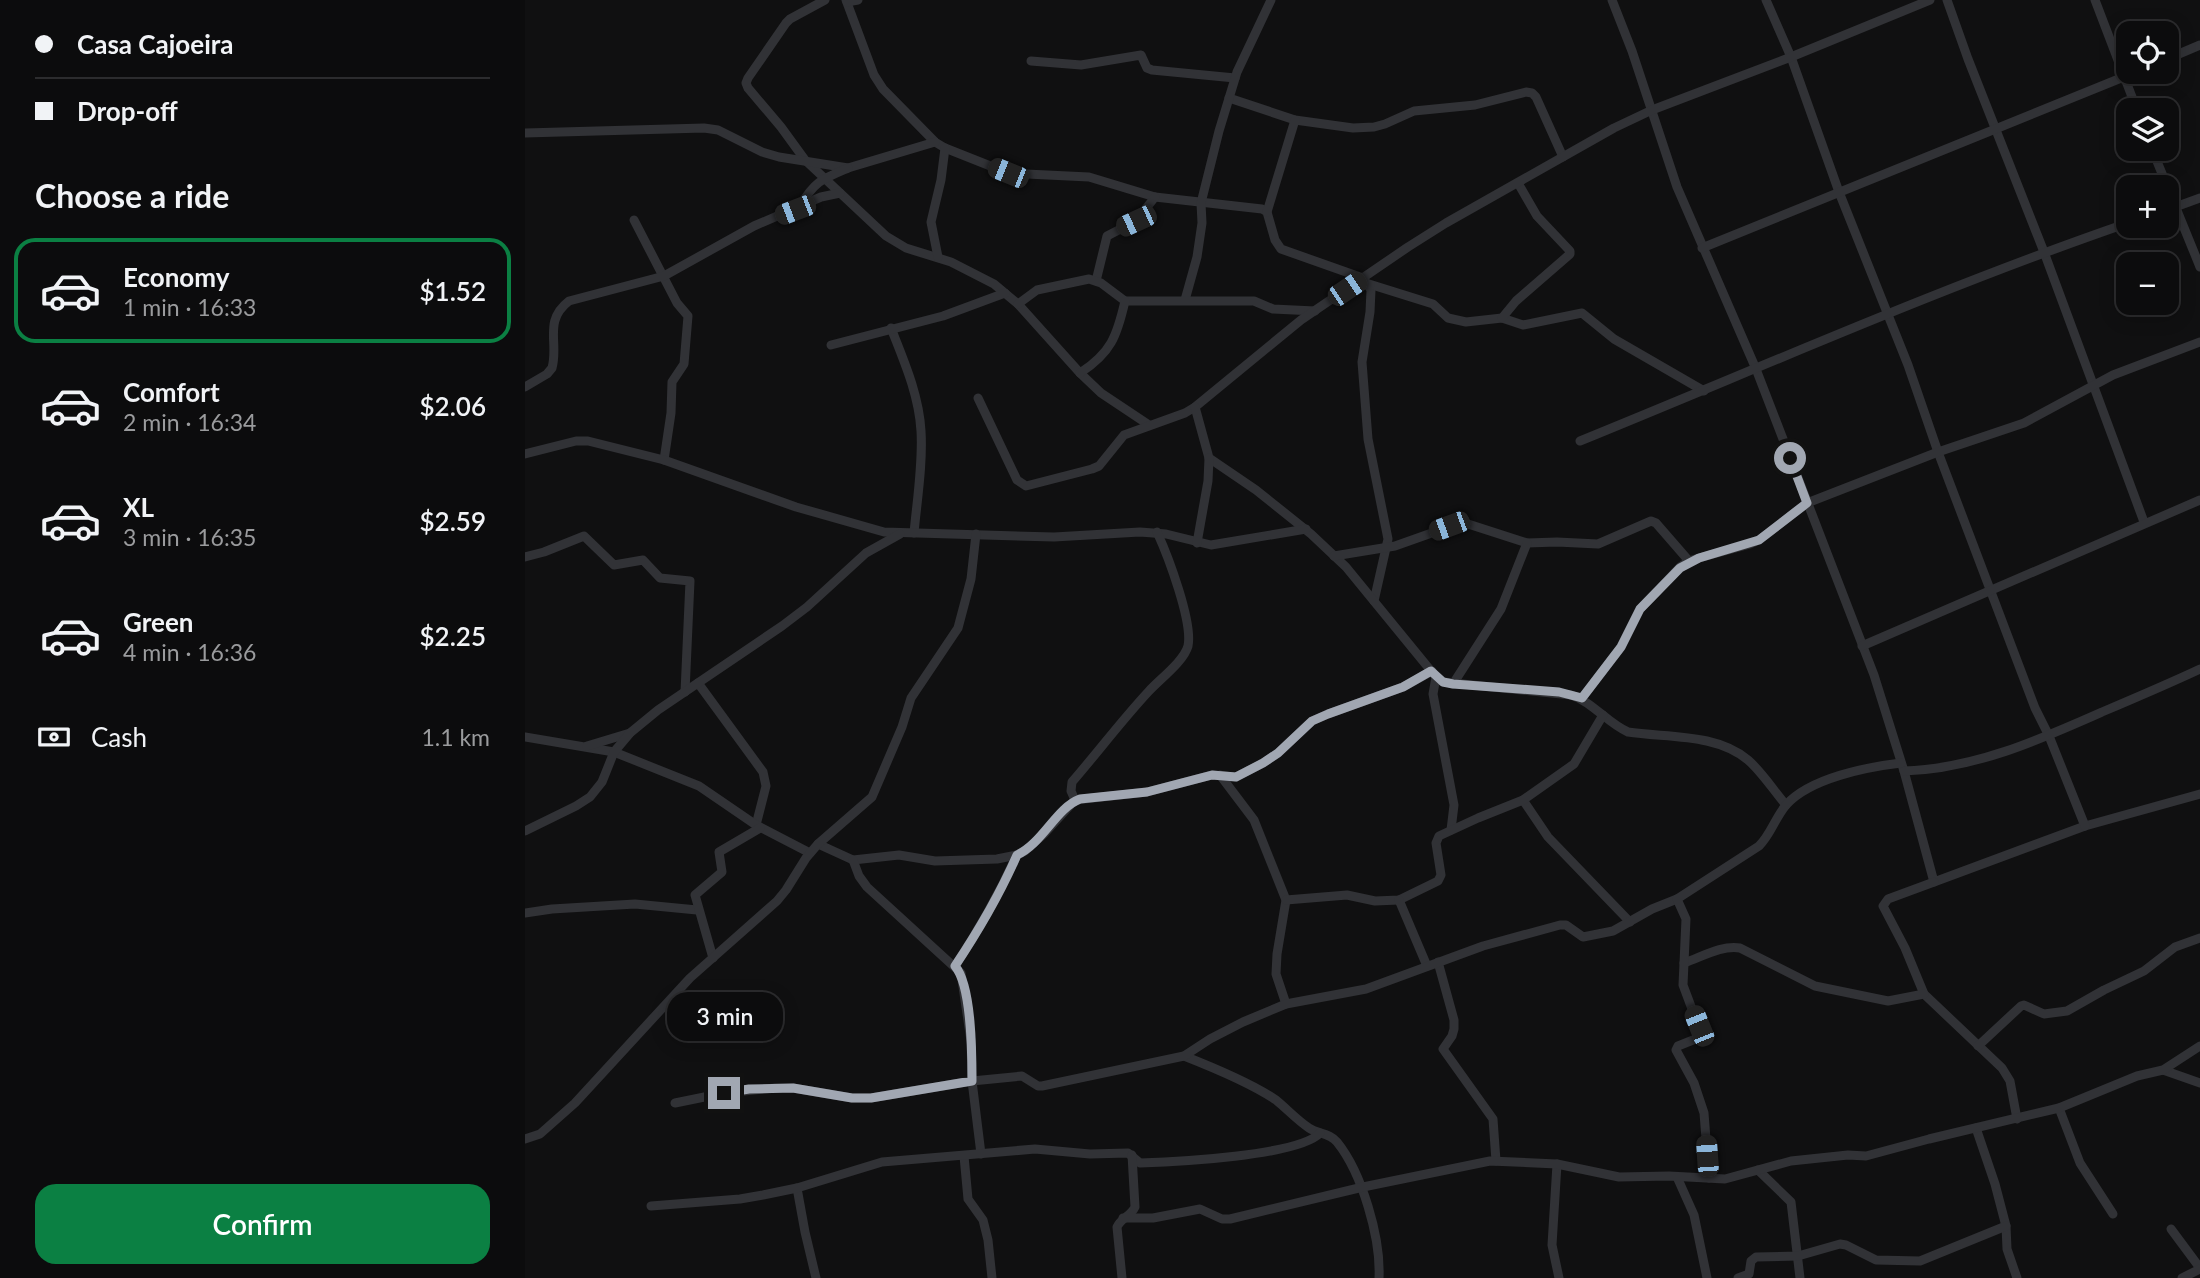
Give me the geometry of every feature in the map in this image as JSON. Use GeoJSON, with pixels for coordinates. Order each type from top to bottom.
{"type":"FeatureCollection","features":[{"type":"Feature","properties":{"kind":"street"},"geometry":{"type":"LineString","coordinates":[[825,0],[786,23],[746,82],[748,88],[805,160],[895,243],[938,257],[984,278],[1005,293],[1080,373],[1110,399],[1149,425]]}},
{"type":"Feature","properties":{"kind":"street"},"geometry":{"type":"LineString","coordinates":[[857,0],[847,1],[874,75],[883,89],[935,142],[945,148],[1008,173],[1090,177],[1155,197],[1262,209],[1268,212]]}},
{"type":"Feature","properties":{"kind":"street"},"geometry":{"type":"LineString","coordinates":[[1185,300],[1197,257],[1202,223],[1201,203],[1229,98],[1235,78],[1271,0]]}},
{"type":"Feature","properties":{"kind":"street"},"geometry":{"type":"LineString","coordinates":[[1612,0],[1677,187],[1756,369],[1874,675],[1903,766],[1934,882]]}},
{"type":"Feature","properties":{"kind":"street"},"geometry":{"type":"LineString","coordinates":[[1766,0],[1791,57],[1839,192],[1888,313],[2035,708],[2085,826]]}},
{"type":"Feature","properties":{"kind":"street"},"geometry":{"type":"LineString","coordinates":[[978,398],[1017,480],[1026,486],[1092,469],[1099,466],[1120,437],[1195,407],[1315,311],[1366,281],[1446,223],[1614,128],[1652,110],[1930,0]]}},
{"type":"Feature","properties":{"kind":"street"},"geometry":{"type":"LineString","coordinates":[[1948,0],[2144,522]]}},
{"type":"Feature","properties":{"kind":"street"},"geometry":{"type":"LineString","coordinates":[[2095,0],[2116,56]]}},
{"type":"Feature","properties":{"kind":"street"},"geometry":{"type":"LineString","coordinates":[[2179,54],[2200,45]]}},
{"type":"Feature","properties":{"kind":"street"},"geometry":{"type":"LineString","coordinates":[[1031,61],[1081,65],[1141,55],[1147,68],[1152,70],[1235,78]]}},
{"type":"Feature","properties":{"kind":"street"},"geometry":{"type":"LineString","coordinates":[[1702,248],[2116,80]]}},
{"type":"Feature","properties":{"kind":"street"},"geometry":{"type":"LineString","coordinates":[[1229,98],[1295,120],[1353,128],[1385,124],[1414,110],[1475,105],[1526,92],[1532,93],[1563,157]]}},
{"type":"Feature","properties":{"kind":"street"},"geometry":{"type":"LineString","coordinates":[[1295,120],[1268,212],[1275,240],[1281,249],[1433,304],[1448,318],[1467,322],[1502,318],[1523,325],[1582,313],[1613,339],[1704,390]]}},
{"type":"Feature","properties":{"kind":"street"},"geometry":{"type":"LineString","coordinates":[[525,133],[703,128],[727,134],[762,152],[779,157],[848,169]]}},
{"type":"Feature","properties":{"kind":"street"},"geometry":{"type":"LineString","coordinates":[[799,207],[813,186],[825,178],[935,142]]}},
{"type":"Feature","properties":{"kind":"street"},"geometry":{"type":"LineString","coordinates":[[938,257],[931,222],[945,148]]}},
{"type":"Feature","properties":{"kind":"street"},"geometry":{"type":"LineString","coordinates":[[1502,318],[1516,301],[1570,254],[1537,216],[1518,183]]}},
{"type":"Feature","properties":{"kind":"street"},"geometry":{"type":"LineString","coordinates":[[525,387],[552,368],[554,320],[564,304],[664,276],[742,232],[825,196],[841,193]]}},
{"type":"Feature","properties":{"kind":"street"},"geometry":{"type":"LineString","coordinates":[[1096,281],[1107,236],[1136,221],[1155,197]]}},
{"type":"Feature","properties":{"kind":"street"},"geometry":{"type":"LineString","coordinates":[[2179,205],[2200,198]]}},
{"type":"Feature","properties":{"kind":"street"},"geometry":{"type":"LineString","coordinates":[[634,220],[677,303],[688,316],[684,363],[672,382],[671,413],[664,460]]}},
{"type":"Feature","properties":{"kind":"street"},"geometry":{"type":"LineString","coordinates":[[2179,226],[2200,267]]}},
{"type":"Feature","properties":{"kind":"street"},"geometry":{"type":"LineString","coordinates":[[1580,441],[1888,313],[2044,252],[2116,227]]}},
{"type":"Feature","properties":{"kind":"street"},"geometry":{"type":"LineString","coordinates":[[1018,304],[1037,290],[1083,279],[1096,281],[1113,290],[1125,301],[1254,301],[1273,309],[1315,311]]}},
{"type":"Feature","properties":{"kind":"street"},"geometry":{"type":"LineString","coordinates":[[1366,281],[1371,290],[1370,312],[1362,362],[1370,457],[1387,532],[1387,547],[1374,601]]}},
{"type":"Feature","properties":{"kind":"street"},"geometry":{"type":"LineString","coordinates":[[831,345],[943,316],[1005,293]]}},
{"type":"Feature","properties":{"kind":"street"},"geometry":{"type":"LineString","coordinates":[[1080,373],[1102,357],[1112,344],[1125,301]]}},
{"type":"Feature","properties":{"kind":"street"},"geometry":{"type":"LineString","coordinates":[[891,328],[911,377],[921,433],[914,533]]}},
{"type":"Feature","properties":{"kind":"street"},"geometry":{"type":"LineString","coordinates":[[1582,698],[1621,647],[1640,609],[1689,561],[1759,540],[1807,503],[1938,452],[2024,423],[2133,367],[2200,342]]}},
{"type":"Feature","properties":{"kind":"street"},"geometry":{"type":"LineString","coordinates":[[1195,407],[1209,458],[1197,543]]}},
{"type":"Feature","properties":{"kind":"street"},"geometry":{"type":"LineString","coordinates":[[525,454],[576,441],[588,442],[664,460],[796,506],[884,532],[1054,537],[1157,532],[1211,545],[1305,530]]}},
{"type":"Feature","properties":{"kind":"street"},"geometry":{"type":"LineString","coordinates":[[1209,458],[1256,489],[1334,556],[1443,682],[1559,692],[1582,698],[1618,728],[1628,732],[1713,742],[1731,749],[1749,761],[1786,805]]}},
{"type":"Feature","properties":{"kind":"street"},"geometry":{"type":"LineString","coordinates":[[1863,646],[2200,500]]}},
{"type":"Feature","properties":{"kind":"street"},"geometry":{"type":"LineString","coordinates":[[1334,556],[1403,544],[1449,526],[1465,523],[1527,543],[1557,541],[1598,544],[1651,522],[1655,523],[1689,561]]}},
{"type":"Feature","properties":{"kind":"street"},"geometry":{"type":"LineString","coordinates":[[1075,800],[1071,791],[1072,782],[1148,692],[1186,654],[1188,636],[1183,609],[1170,559],[1157,532]]}},
{"type":"Feature","properties":{"kind":"street"},"geometry":{"type":"LineString","coordinates":[[525,831],[590,797],[602,782],[614,752],[630,733],[807,607],[866,553],[902,533]]}},
{"type":"Feature","properties":{"kind":"street"},"geometry":{"type":"LineString","coordinates":[[525,1139],[540,1134],[575,1103],[665,1003],[777,901],[818,844],[872,797],[902,727],[911,698],[958,628],[971,579],[976,534]]}},
{"type":"Feature","properties":{"kind":"street"},"geometry":{"type":"LineString","coordinates":[[525,557],[583,536],[614,565],[640,559],[660,578],[690,580],[685,692]]}},
{"type":"Feature","properties":{"kind":"street"},"geometry":{"type":"LineString","coordinates":[[1453,684],[1501,609],[1527,543]]}},
{"type":"Feature","properties":{"kind":"street"},"geometry":{"type":"LineString","coordinates":[[675,1103],[724,1093],[775,1088],[871,1098],[972,1081],[1022,1076],[1042,1086],[1184,1056],[1243,1022],[1286,1004],[1366,989],[1483,946],[1560,925],[1566,925],[1583,937],[1613,932],[1652,909],[1677,899],[1759,846],[1786,805],[1810,788],[1863,769],[1903,766],[1930,770],[1969,763],[2049,736],[2200,669]]}},
{"type":"Feature","properties":{"kind":"street"},"geometry":{"type":"LineString","coordinates":[[818,844],[853,860],[899,855],[935,861],[997,859],[1017,855],[1044,834],[1075,800],[1147,792],[1219,774],[1236,777],[1278,753],[1312,721],[1434,674]]}},
{"type":"Feature","properties":{"kind":"street"},"geometry":{"type":"LineString","coordinates":[[1434,674],[1433,694],[1454,805],[1451,830]]}},
{"type":"Feature","properties":{"kind":"street"},"geometry":{"type":"LineString","coordinates":[[698,683],[718,714],[763,772],[766,786],[758,827],[719,852],[722,872],[695,895],[697,910],[713,958]]}},
{"type":"Feature","properties":{"kind":"street"},"geometry":{"type":"LineString","coordinates":[[1286,900],[1347,895],[1375,901],[1399,900],[1440,878],[1437,839],[1486,814],[1523,800],[1574,764],[1603,715]]}},
{"type":"Feature","properties":{"kind":"street"},"geometry":{"type":"LineString","coordinates":[[585,747],[630,733]]}},
{"type":"Feature","properties":{"kind":"street"},"geometry":{"type":"LineString","coordinates":[[525,737],[614,752],[699,786],[758,827],[810,853]]}},
{"type":"Feature","properties":{"kind":"street"},"geometry":{"type":"LineString","coordinates":[[1219,774],[1254,820],[1286,900],[1276,974],[1286,1004]]}},
{"type":"Feature","properties":{"kind":"street"},"geometry":{"type":"LineString","coordinates":[[2017,1119],[2010,1081],[2001,1068],[1924,994],[1905,948],[1883,906],[1888,899],[2085,826],[2200,794]]}},
{"type":"Feature","properties":{"kind":"street"},"geometry":{"type":"LineString","coordinates":[[1523,800],[1548,837],[1630,922]]}},
{"type":"Feature","properties":{"kind":"street"},"geometry":{"type":"LineString","coordinates":[[955,966],[983,924],[1017,855]]}},
{"type":"Feature","properties":{"kind":"street"},"geometry":{"type":"LineString","coordinates":[[853,860],[867,887],[955,966],[963,978],[981,1154]]}},
{"type":"Feature","properties":{"kind":"street"},"geometry":{"type":"LineString","coordinates":[[1677,899],[1686,919],[1683,985],[1701,1033],[1698,1038],[1678,1046],[1676,1050],[1694,1083],[1704,1113],[1709,1178]]}},
{"type":"Feature","properties":{"kind":"street"},"geometry":{"type":"LineString","coordinates":[[1399,900],[1427,966]]}},
{"type":"Feature","properties":{"kind":"street"},"geometry":{"type":"LineString","coordinates":[[525,913],[635,904],[697,910]]}},
{"type":"Feature","properties":{"kind":"street"},"geometry":{"type":"LineString","coordinates":[[1978,1046],[2021,1006],[2044,1014],[2067,1011],[2144,971],[2175,947],[2200,938]]}},
{"type":"Feature","properties":{"kind":"street"},"geometry":{"type":"LineString","coordinates":[[1684,963],[1733,947],[1740,948],[1815,986],[1888,1001],[1924,994]]}},
{"type":"Feature","properties":{"kind":"street"},"geometry":{"type":"LineString","coordinates":[[1438,962],[1454,1020],[1454,1030],[1443,1049],[1493,1119],[1496,1161]]}},
{"type":"Feature","properties":{"kind":"street"},"geometry":{"type":"LineString","coordinates":[[1196,1048],[1201,1063]]}},
{"type":"Feature","properties":{"kind":"street"},"geometry":{"type":"LineString","coordinates":[[1123,1218],[1153,1218],[1200,1209],[1222,1219],[1230,1219],[1363,1187],[1496,1161],[1557,1164],[1619,1177],[1733,1178],[1791,1161],[1848,1155],[1866,1156],[2059,1108],[2137,1076],[2163,1070],[2200,1048]]}},
{"type":"Feature","properties":{"kind":"street"},"geometry":{"type":"LineString","coordinates":[[1184,1056],[1274,1099],[1309,1128],[1329,1135],[1336,1141],[1363,1187],[1378,1250],[1379,1278]]}},
{"type":"Feature","properties":{"kind":"street"},"geometry":{"type":"LineString","coordinates":[[2163,1070],[2200,1083]]}},
{"type":"Feature","properties":{"kind":"street"},"geometry":{"type":"LineString","coordinates":[[2059,1108],[2080,1163],[2113,1214]]}},
{"type":"Feature","properties":{"kind":"street"},"geometry":{"type":"LineString","coordinates":[[1976,1128],[1995,1184],[2006,1226],[2007,1249],[2017,1278]]}},
{"type":"Feature","properties":{"kind":"street"},"geometry":{"type":"LineString","coordinates":[[651,1206],[740,1199],[797,1188],[882,1163],[1035,1149],[1090,1154],[1128,1153],[1140,1163],[1214,1159],[1287,1147],[1310,1141],[1320,1133]]}},
{"type":"Feature","properties":{"kind":"street"},"geometry":{"type":"LineString","coordinates":[[1122,1278],[1117,1227],[1135,1208],[1132,1155]]}},
{"type":"Feature","properties":{"kind":"street"},"geometry":{"type":"LineString","coordinates":[[964,1156],[968,1199],[983,1220],[992,1278]]}},
{"type":"Feature","properties":{"kind":"street"},"geometry":{"type":"LineString","coordinates":[[1557,1164],[1552,1245],[1559,1278]]}},
{"type":"Feature","properties":{"kind":"street"},"geometry":{"type":"LineString","coordinates":[[1758,1170],[1791,1202],[1800,1278]]}},
{"type":"Feature","properties":{"kind":"street"},"geometry":{"type":"LineString","coordinates":[[1677,1177],[1694,1215],[1707,1278]]}},
{"type":"Feature","properties":{"kind":"street"},"geometry":{"type":"LineString","coordinates":[[797,1188],[817,1278]]}},
{"type":"Feature","properties":{"kind":"street"},"geometry":{"type":"LineString","coordinates":[[1738,1278],[1749,1274],[1751,1261],[1756,1257],[1798,1256],[1840,1244],[1876,1260],[1920,1261],[2006,1226]]}},
{"type":"Feature","properties":{"kind":"street"},"geometry":{"type":"LineString","coordinates":[[2171,1229],[2200,1268],[2182,1278]]}},
{"type":"Feature","properties":{"kind":"route"},"geometry":{"type":"LineString","coordinates":[[724,1093],[749,1089],[793,1088],[852,1098],[871,1098],[972,1081],[971,1041],[963,978],[955,966],[983,924],[1017,855],[1044,834],[1075,800],[1147,792],[1219,774],[1236,777],[1278,753],[1312,721],[1403,687],[1431,671],[1443,682],[1453,684],[1559,692],[1582,698],[1621,647],[1640,609],[1680,568],[1689,561],[1759,540],[1807,503],[1790,458]]}}]}
